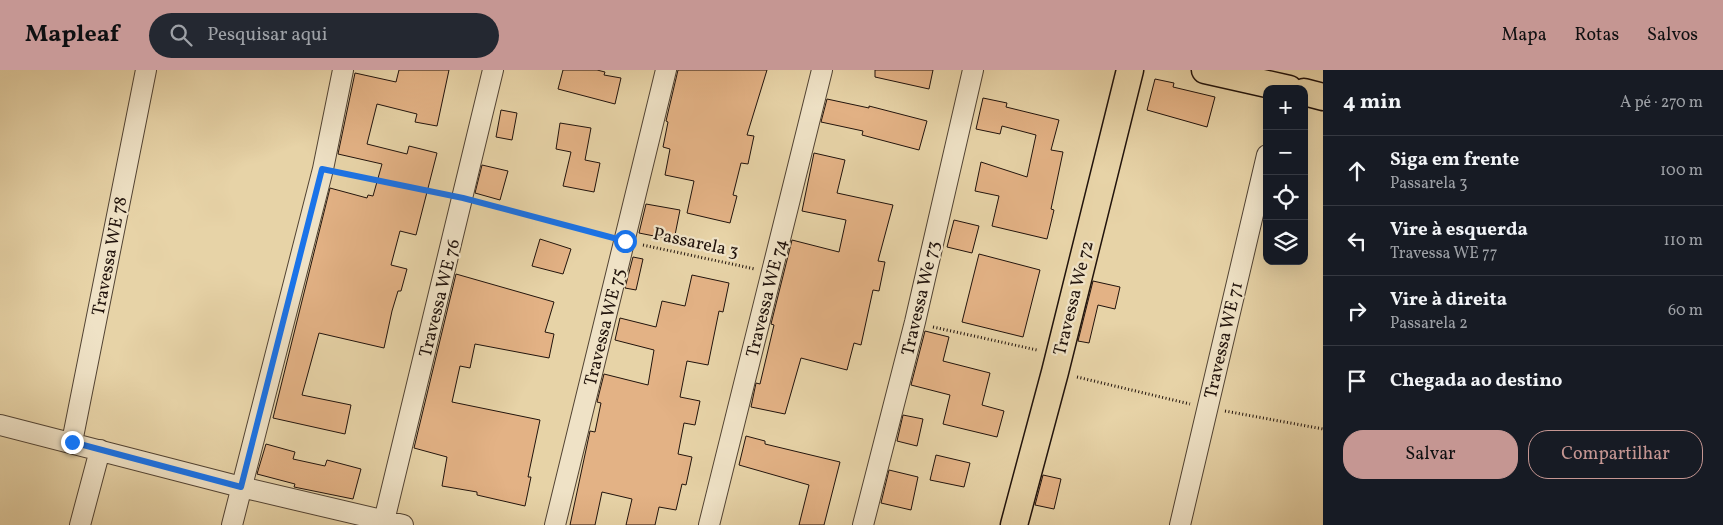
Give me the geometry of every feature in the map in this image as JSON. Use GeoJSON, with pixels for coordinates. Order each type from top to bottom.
{"type":"FeatureCollection","features":[{"type":"Feature","properties":{"kind":"main road","name":"Travessa We 72"},"geometry":{"type":"LineString","coordinates":[[1014,525],[1059,355],[1130,70]]}},
{"type":"Feature","properties":{"kind":"main road"},"geometry":{"type":"LineString","coordinates":[[1205,70],[1241,74],[1277,85]]}},
{"type":"Feature","properties":{"kind":"main road"},"geometry":{"type":"LineString","coordinates":[[1308,93],[1323,97]]}},
{"type":"Feature","properties":{"kind":"street","name":"Travessa WE 78"},"geometry":{"type":"LineString","coordinates":[[72,442],[146,70]]}},
{"type":"Feature","properties":{"kind":"street"},"geometry":{"type":"LineString","coordinates":[[232,525],[322,169],[343,70]]}},
{"type":"Feature","properties":{"kind":"street","name":"Travessa WE 76"},"geometry":{"type":"LineString","coordinates":[[383,523],[493,70]]}},
{"type":"Feature","properties":{"kind":"street","name":"Travessa WE 75"},"geometry":{"type":"LineString","coordinates":[[555,525],[666,70]]}},
{"type":"Feature","properties":{"kind":"street","name":"Travessa WE 74"},"geometry":{"type":"LineString","coordinates":[[708,525],[822,70]]}},
{"type":"Feature","properties":{"kind":"street","name":"Travessa We 73"},"geometry":{"type":"LineString","coordinates":[[863,525],[915,322],[973,70]]}},
{"type":"Feature","properties":{"kind":"street","name":"Travessa WE 71"},"geometry":{"type":"LineString","coordinates":[[1180,525],[1263,172]]}},
{"type":"Feature","properties":{"kind":"street"},"geometry":{"type":"LineString","coordinates":[[0,425],[383,523],[403,525]]}},
{"type":"Feature","properties":{"kind":"street"},"geometry":{"type":"LineString","coordinates":[[80,525],[100,450]]}},
{"type":"Feature","properties":{"kind":"path","name":"Passarela 3"},"geometry":{"type":"LineString","coordinates":[[322,169],[463,198],[625,241],[772,272]]}},
{"type":"Feature","properties":{"kind":"path"},"geometry":{"type":"LineString","coordinates":[[915,322],[1059,355]]}},
{"type":"Feature","properties":{"kind":"building"},"geometry":{"type":"Polygon","coordinates":[[[399,70],[449,70],[437,126],[415,122],[417,114],[377,104],[367,144],[407,154],[409,146],[437,153],[416,235],[400,231],[391,265],[407,269],[401,291],[398,291],[392,311],[384,348],[319,333],[302,395],[351,405],[345,434],[273,418],[330,188],[367,198],[368,195],[373,196],[382,164],[338,154],[355,73],[396,82],[399,70]]]}},
{"type":"Feature","properties":{"kind":"building"},"geometry":{"type":"Polygon","coordinates":[[[563,70],[597,70],[605,72],[604,75],[621,78],[615,104],[558,89],[563,70]]]}},
{"type":"Feature","properties":{"kind":"building"},"geometry":{"type":"Polygon","coordinates":[[[678,70],[767,70],[747,135],[754,136],[748,164],[741,163],[733,195],[737,196],[730,223],[687,213],[694,181],[665,175],[670,149],[663,147],[668,122],[666,121],[678,70]]]}},
{"type":"Feature","properties":{"kind":"building"},"geometry":{"type":"Polygon","coordinates":[[[875,70],[933,70],[929,89],[875,77],[875,70]]]}},
{"type":"Feature","properties":{"kind":"building"},"geometry":{"type":"Polygon","coordinates":[[[1155,79],[1174,83],[1173,87],[1215,97],[1207,127],[1147,110],[1155,79]]]}},
{"type":"Feature","properties":{"kind":"building"},"geometry":{"type":"Polygon","coordinates":[[[983,98],[1007,103],[1006,107],[1059,120],[1051,150],[1063,152],[1051,209],[1054,210],[1047,239],[992,226],[999,196],[975,191],[981,162],[1027,177],[1036,135],[1002,126],[1000,134],[976,129],[983,98]]]}},
{"type":"Feature","properties":{"kind":"building"},"geometry":{"type":"Polygon","coordinates":[[[827,99],[869,108],[869,106],[927,121],[919,150],[862,135],[863,131],[821,122],[827,99]]]}},
{"type":"Feature","properties":{"kind":"building"},"geometry":{"type":"Polygon","coordinates":[[[501,110],[517,113],[512,140],[496,137],[501,110]]]}},
{"type":"Feature","properties":{"kind":"building"},"geometry":{"type":"Polygon","coordinates":[[[560,123],[591,128],[585,160],[600,163],[594,192],[563,186],[571,152],[556,149],[560,123]]]}},
{"type":"Feature","properties":{"kind":"building"},"geometry":{"type":"Polygon","coordinates":[[[814,153],[845,160],[837,193],[893,205],[878,261],[885,262],[879,291],[873,290],[861,345],[854,343],[847,370],[801,358],[785,414],[751,407],[756,383],[760,384],[774,325],[771,324],[792,240],[839,252],[846,220],[802,211],[814,153]]]}},
{"type":"Feature","properties":{"kind":"building"},"geometry":{"type":"Polygon","coordinates":[[[482,165],[508,171],[500,200],[475,193],[482,165]]]}},
{"type":"Feature","properties":{"kind":"building"},"geometry":{"type":"Polygon","coordinates":[[[646,204],[680,210],[674,240],[639,233],[646,204]]]}},
{"type":"Feature","properties":{"kind":"building"},"geometry":{"type":"Polygon","coordinates":[[[954,220],[979,226],[972,253],[947,247],[954,220]]]}},
{"type":"Feature","properties":{"kind":"building"},"geometry":{"type":"Polygon","coordinates":[[[540,239],[571,249],[563,274],[532,266],[540,239]]]}},
{"type":"Feature","properties":{"kind":"building"},"geometry":{"type":"Polygon","coordinates":[[[979,254],[1040,270],[1023,337],[962,322],[979,254]]]}},
{"type":"Feature","properties":{"kind":"building"},"geometry":{"type":"Polygon","coordinates":[[[633,257],[643,259],[636,290],[625,288],[633,257]]]}},
{"type":"Feature","properties":{"kind":"building"},"geometry":{"type":"Polygon","coordinates":[[[456,274],[554,302],[545,332],[554,334],[549,358],[475,344],[470,368],[460,366],[452,402],[540,420],[528,477],[531,477],[525,506],[477,495],[477,492],[442,486],[447,457],[414,448],[456,274]]]}},
{"type":"Feature","properties":{"kind":"building"},"geometry":{"type":"Polygon","coordinates":[[[692,275],[729,283],[723,312],[719,311],[708,365],[687,361],[680,397],[700,401],[695,425],[684,423],[678,454],[692,457],[686,485],[682,484],[676,510],[659,507],[655,525],[626,525],[632,499],[602,492],[595,525],[570,525],[590,431],[595,432],[601,403],[597,402],[604,374],[648,385],[654,350],[615,340],[620,318],[656,327],[662,301],[685,306],[692,275]]]}},
{"type":"Feature","properties":{"kind":"building"},"geometry":{"type":"Polygon","coordinates":[[[1093,281],[1120,287],[1115,309],[1098,305],[1089,343],[1078,341],[1093,281]]]}},
{"type":"Feature","properties":{"kind":"building"},"geometry":{"type":"Polygon","coordinates":[[[925,331],[949,337],[943,361],[990,373],[982,405],[1004,411],[997,437],[943,424],[950,395],[911,385],[925,331]]]}},
{"type":"Feature","properties":{"kind":"building"},"geometry":{"type":"Polygon","coordinates":[[[903,415],[923,419],[917,446],[897,441],[903,415]]]}},
{"type":"Feature","properties":{"kind":"building"},"geometry":{"type":"Polygon","coordinates":[[[746,436],[765,441],[765,444],[840,462],[824,525],[799,525],[809,485],[739,465],[746,436]]]}},
{"type":"Feature","properties":{"kind":"building"},"geometry":{"type":"Polygon","coordinates":[[[266,444],[295,452],[293,459],[325,466],[327,460],[361,469],[353,499],[294,487],[295,484],[257,474],[266,444]]]}},
{"type":"Feature","properties":{"kind":"building"},"geometry":{"type":"Polygon","coordinates":[[[936,455],[970,463],[964,487],[930,480],[936,455]]]}},
{"type":"Feature","properties":{"kind":"building"},"geometry":{"type":"Polygon","coordinates":[[[889,470],[918,477],[911,510],[881,503],[889,470]]]}},
{"type":"Feature","properties":{"kind":"building"},"geometry":{"type":"Polygon","coordinates":[[[1043,475],[1061,479],[1054,509],[1035,505],[1043,475]]]}},
{"type":"Feature","properties":{"kind":"route"},"geometry":{"type":"LineString","coordinates":[[72,442],[241,487],[322,169],[463,198],[625,241]]}}]}
